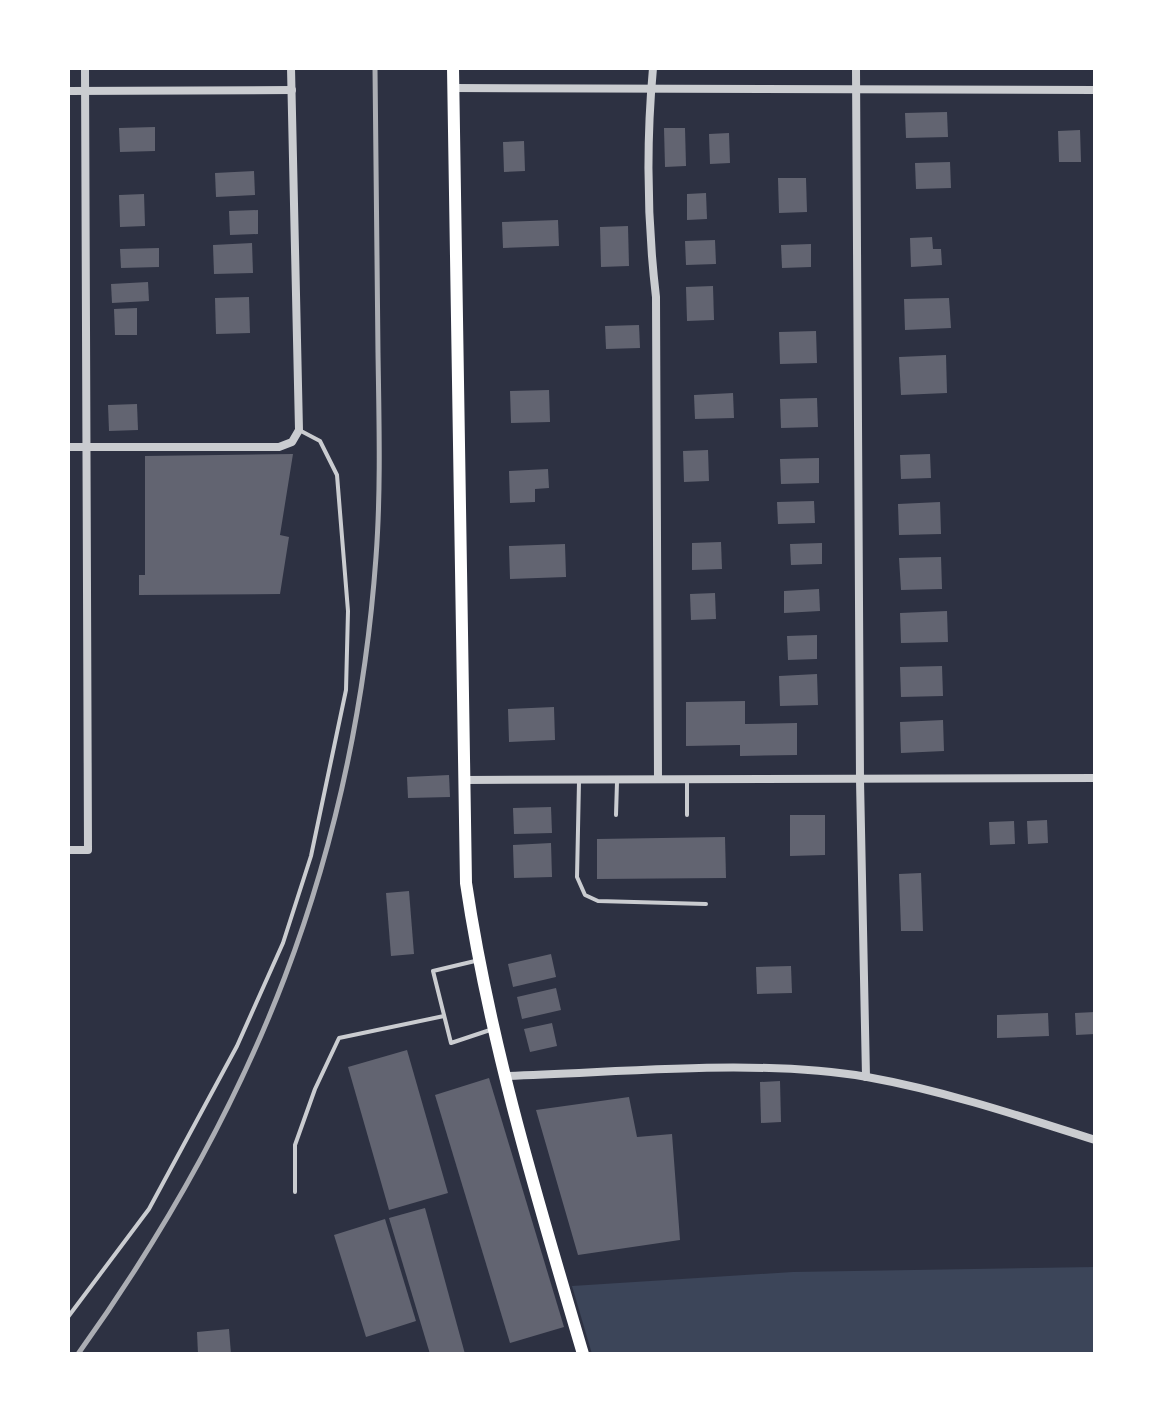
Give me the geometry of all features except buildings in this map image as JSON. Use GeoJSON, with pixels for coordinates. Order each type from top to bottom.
{"type":"FeatureCollection","features":[{"type":"Feature","properties":{"kind":"main road"},"geometry":{"type":"LineString","coordinates":[[453,68],[466,883],[478,961],[504,1076],[583,1354]]}},
{"type":"Feature","properties":{"kind":"street"},"geometry":{"type":"LineString","coordinates":[[68,850],[88,850],[89,447],[85,68]]}},
{"type":"Feature","properties":{"kind":"street"},"geometry":{"type":"LineString","coordinates":[[68,447],[279,447],[292,442],[299,430],[291,68]]}},
{"type":"Feature","properties":{"kind":"street"},"geometry":{"type":"LineString","coordinates":[[653,68],[647,126],[649,239],[656,297],[658,779]]}},
{"type":"Feature","properties":{"kind":"street"},"geometry":{"type":"LineString","coordinates":[[856,68],[860,780],[866,1077]]}},
{"type":"Feature","properties":{"kind":"street"},"geometry":{"type":"LineString","coordinates":[[453,88],[1095,90]]}},
{"type":"Feature","properties":{"kind":"street"},"geometry":{"type":"LineString","coordinates":[[68,91],[292,90]]}},
{"type":"Feature","properties":{"kind":"street"},"geometry":{"type":"LineString","coordinates":[[465,780],[1095,778]]}},
{"type":"Feature","properties":{"kind":"street"},"geometry":{"type":"LineString","coordinates":[[504,1076],[772,1068],[866,1077],[991,1106],[1095,1140]]}},
{"type":"Feature","properties":{"kind":"lane"},"geometry":{"type":"LineString","coordinates":[[68,1317],[149,1209],[237,1046],[283,943],[311,856],[346,690],[348,611],[337,475],[320,441],[299,430]]}},
{"type":"Feature","properties":{"kind":"lane"},"geometry":{"type":"LineString","coordinates":[[616,815],[617,779]]}},
{"type":"Feature","properties":{"kind":"lane"},"geometry":{"type":"LineString","coordinates":[[687,779],[687,815]]}},
{"type":"Feature","properties":{"kind":"lane"},"geometry":{"type":"LineString","coordinates":[[579,780],[577,877],[585,895],[598,901],[706,904]]}},
{"type":"Feature","properties":{"kind":"lane"},"geometry":{"type":"LineString","coordinates":[[478,961],[433,971],[451,1043],[493,1029]]}},
{"type":"Feature","properties":{"kind":"lane"},"geometry":{"type":"LineString","coordinates":[[295,1192],[295,1145],[315,1089],[339,1038],[444,1016]]}},
{"type":"Feature","properties":{"kind":"shaded area"},"geometry":{"type":"Polygon","coordinates":[[[1095,1267],[1095,1354],[592,1354],[572,1286],[793,1272],[1095,1267]]]}},
{"type":"Feature","properties":{"kind":"railway"},"geometry":{"type":"LineString","coordinates":[[78,1354],[140,1262],[196,1168],[244,1074],[285,977],[318,878],[345,775],[364,668],[378,532],[375,68]]}}]}
